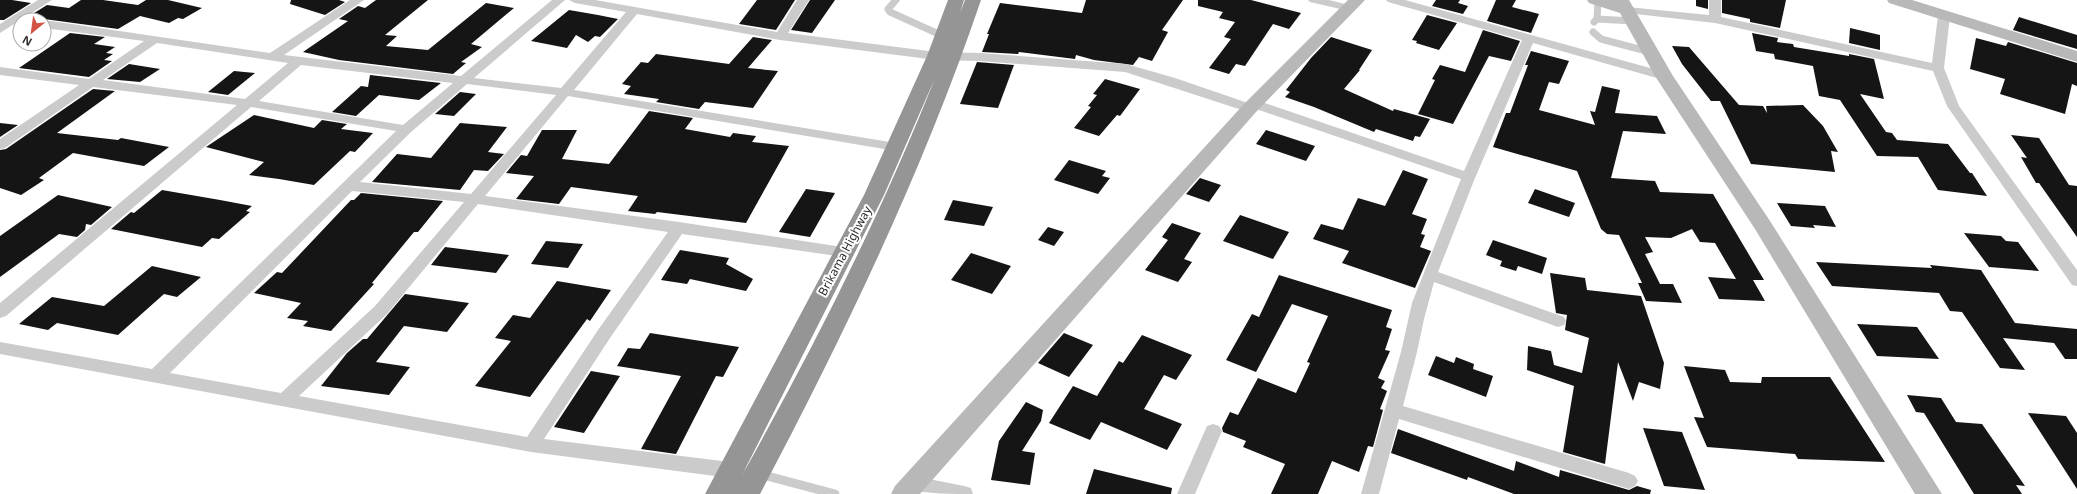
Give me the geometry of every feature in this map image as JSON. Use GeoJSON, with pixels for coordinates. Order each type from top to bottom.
{"type":"FeatureCollection","features":[{"type":"Feature","properties":{"kind":"highway","name":"Brikama Highway"},"geometry":{"type":"LineString","coordinates":[[746,494],[861,268],[910,162],[945,57],[943,36],[956,0]]}},
{"type":"Feature","properties":{"kind":"highway","name":"Brikama Highway"},"geometry":{"type":"LineString","coordinates":[[719,494],[874,195],[896,147],[945,57],[973,0]]}},
{"type":"Feature","properties":{"kind":"street"},"geometry":{"type":"LineString","coordinates":[[29,12],[46,0]]}},
{"type":"Feature","properties":{"kind":"street"},"geometry":{"type":"LineString","coordinates":[[274,56],[358,0]]}},
{"type":"Feature","properties":{"kind":"street"},"geometry":{"type":"LineString","coordinates":[[155,376],[350,186],[406,129],[559,0]]}},
{"type":"Feature","properties":{"kind":"street"},"geometry":{"type":"LineString","coordinates":[[575,0],[780,36],[945,57],[980,57],[1126,68],[1252,106],[1468,177]]}},
{"type":"Feature","properties":{"kind":"street"},"geometry":{"type":"LineString","coordinates":[[780,36],[803,0]]}},
{"type":"Feature","properties":{"kind":"street"},"geometry":{"type":"LineString","coordinates":[[1314,0],[1353,4]]}},
{"type":"Feature","properties":{"kind":"street"},"geometry":{"type":"LineString","coordinates":[[1392,0],[1664,76]]}},
{"type":"Feature","properties":{"kind":"street"},"geometry":{"type":"LineString","coordinates":[[1596,0],[1627,10],[1715,19],[1938,68]]}},
{"type":"Feature","properties":{"kind":"street"},"geometry":{"type":"LineString","coordinates":[[1715,0],[1715,19]]}},
{"type":"Feature","properties":{"kind":"street"},"geometry":{"type":"LineString","coordinates":[[1894,0],[2077,57]]}},
{"type":"Feature","properties":{"kind":"street"},"geometry":{"type":"LineString","coordinates":[[909,489],[1252,106],[1353,4]]}},
{"type":"Feature","properties":{"kind":"street"},"geometry":{"type":"LineString","coordinates":[[284,400],[381,310],[634,10]]}},
{"type":"Feature","properties":{"kind":"street"},"geometry":{"type":"LineString","coordinates":[[1627,10],[1664,76],[1763,226],[1929,494]]}},
{"type":"Feature","properties":{"kind":"street"},"geometry":{"type":"LineString","coordinates":[[1944,16],[1938,68],[1953,106],[2077,281]]}},
{"type":"Feature","properties":{"kind":"street"},"geometry":{"type":"LineString","coordinates":[[0,18],[12,20]]}},
{"type":"Feature","properties":{"kind":"street"},"geometry":{"type":"LineString","coordinates":[[0,29],[12,23]]}},
{"type":"Feature","properties":{"kind":"street"},"geometry":{"type":"LineString","coordinates":[[52,25],[274,56],[298,61],[565,92],[896,147]]}},
{"type":"Feature","properties":{"kind":"street"},"geometry":{"type":"LineString","coordinates":[[0,145],[155,39]]}},
{"type":"Feature","properties":{"kind":"street"},"geometry":{"type":"LineString","coordinates":[[1370,494],[1409,352],[1412,328],[1430,274],[1468,177],[1529,39]]}},
{"type":"Feature","properties":{"kind":"street"},"geometry":{"type":"LineString","coordinates":[[0,312],[298,61]]}},
{"type":"Feature","properties":{"kind":"street"},"geometry":{"type":"LineString","coordinates":[[0,71],[248,103],[406,129]]}},
{"type":"Feature","properties":{"kind":"street"},"geometry":{"type":"LineString","coordinates":[[350,186],[475,199],[679,227],[844,252]]}},
{"type":"Feature","properties":{"kind":"street"},"geometry":{"type":"LineString","coordinates":[[531,445],[604,334],[679,227]]}},
{"type":"Feature","properties":{"kind":"street"},"geometry":{"type":"LineString","coordinates":[[1430,274],[1558,322]]}},
{"type":"Feature","properties":{"kind":"street"},"geometry":{"type":"LineString","coordinates":[[0,348],[531,445],[757,473]]}},
{"type":"Feature","properties":{"kind":"street"},"geometry":{"type":"LineString","coordinates":[[1392,410],[1629,481]]}},
{"type":"Feature","properties":{"kind":"street"},"geometry":{"type":"LineString","coordinates":[[1186,494],[1213,431]]}},
{"type":"Feature","properties":{"kind":"street"},"geometry":{"type":"LineString","coordinates":[[909,489],[964,494]]}},
{"type":"Feature","properties":{"kind":"lane"},"geometry":{"type":"LineString","coordinates":[[896,0],[888,9],[890,12],[943,36]]}},
{"type":"Feature","properties":{"kind":"lane"},"geometry":{"type":"LineString","coordinates":[[1596,0],[1596,21],[1627,10]]}},
{"type":"Feature","properties":{"kind":"lane"},"geometry":{"type":"LineString","coordinates":[[1593,32],[1601,38],[1650,52]]}},
{"type":"Feature","properties":{"kind":"lane"},"geometry":{"type":"LineString","coordinates":[[757,473],[835,494]]}},
{"type":"Feature","properties":{"kind":"building"},"geometry":{"type":"Polygon","coordinates":[[[0,0],[31,3],[17,12],[12,12],[12,15],[4,20],[0,20],[0,0]]]}},
{"type":"Feature","properties":{"kind":"building"},"geometry":{"type":"Polygon","coordinates":[[[81,0],[103,0],[138,5],[146,0],[168,0],[202,8],[183,19],[178,18],[169,23],[140,16],[118,29],[52,20],[52,12],[36,12],[47,5],[69,8],[81,0]]]}},
{"type":"Feature","properties":{"kind":"building"},"geometry":{"type":"Polygon","coordinates":[[[291,0],[339,0],[345,2],[325,15],[290,4],[291,0]]]}},
{"type":"Feature","properties":{"kind":"building"},"geometry":{"type":"Polygon","coordinates":[[[376,0],[428,0],[385,35],[397,36],[386,46],[428,50],[486,3],[514,8],[471,44],[482,47],[461,62],[466,63],[453,74],[339,60],[303,52],[348,21],[339,19],[358,6],[365,8],[376,0]]]}},
{"type":"Feature","properties":{"kind":"building"},"geometry":{"type":"Polygon","coordinates":[[[757,0],[795,0],[776,30],[739,24],[757,0]]]}},
{"type":"Feature","properties":{"kind":"building"},"geometry":{"type":"Polygon","coordinates":[[[810,0],[835,0],[812,33],[791,30],[810,0]]]}},
{"type":"Feature","properties":{"kind":"building"},"geometry":{"type":"Polygon","coordinates":[[[1086,0],[1183,0],[1162,30],[1168,32],[1152,61],[1139,57],[1133,65],[1094,60],[1076,55],[1075,59],[1019,52],[1018,54],[982,52],[989,34],[987,34],[1000,3],[1082,13],[1086,0]]]}},
{"type":"Feature","properties":{"kind":"building"},"geometry":{"type":"Polygon","coordinates":[[[1198,0],[1251,0],[1301,13],[1289,29],[1273,24],[1245,66],[1236,64],[1229,74],[1209,68],[1231,39],[1224,37],[1235,22],[1219,18],[1223,12],[1198,6],[1198,0]]]}},
{"type":"Feature","properties":{"kind":"building"},"geometry":{"type":"Polygon","coordinates":[[[1436,0],[1460,0],[1458,3],[1468,6],[1463,14],[1432,6],[1436,0]]]}},
{"type":"Feature","properties":{"kind":"building"},"geometry":{"type":"Polygon","coordinates":[[[1496,0],[1516,0],[1512,7],[1539,14],[1531,33],[1487,21],[1496,0]]]}},
{"type":"Feature","properties":{"kind":"building"},"geometry":{"type":"Polygon","coordinates":[[[1696,0],[1708,0],[1708,9],[1696,6],[1696,0]]]}},
{"type":"Feature","properties":{"kind":"building"},"geometry":{"type":"Polygon","coordinates":[[[1722,0],[1786,0],[1780,28],[1750,22],[1750,19],[1722,13],[1722,0]]]}},
{"type":"Feature","properties":{"kind":"building"},"geometry":{"type":"Polygon","coordinates":[[[569,10],[618,19],[600,37],[595,36],[588,42],[576,35],[567,48],[531,41],[569,10]]]}},
{"type":"Feature","properties":{"kind":"building"},"geometry":{"type":"Polygon","coordinates":[[[1427,15],[1457,23],[1439,50],[1416,43],[1417,41],[1412,40],[1427,15]]]}},
{"type":"Feature","properties":{"kind":"building"},"geometry":{"type":"Polygon","coordinates":[[[2019,17],[2077,35],[2077,49],[2013,30],[2019,17]]]}},
{"type":"Feature","properties":{"kind":"building"},"geometry":{"type":"Polygon","coordinates":[[[1850,28],[1880,35],[1880,50],[1849,43],[1850,28]]]}},
{"type":"Feature","properties":{"kind":"building"},"geometry":{"type":"Polygon","coordinates":[[[1483,30],[1520,41],[1511,61],[1489,56],[1453,124],[1418,114],[1435,80],[1432,79],[1440,65],[1465,72],[1483,30]]]}},
{"type":"Feature","properties":{"kind":"building"},"geometry":{"type":"Polygon","coordinates":[[[70,33],[105,37],[94,44],[115,47],[106,53],[113,54],[104,60],[112,61],[89,77],[19,68],[42,52],[52,52],[52,45],[70,33]]]}},
{"type":"Feature","properties":{"kind":"building"},"geometry":{"type":"Polygon","coordinates":[[[1752,33],[1778,38],[1777,42],[1793,44],[1794,47],[1849,56],[1849,54],[1874,59],[1884,99],[1860,94],[1886,132],[1892,133],[1897,140],[1948,144],[1970,173],[1972,173],[1987,196],[1938,190],[1918,157],[1877,156],[1840,100],[1819,96],[1813,66],[1775,59],[1774,54],[1756,51],[1752,33]]]}},
{"type":"Feature","properties":{"kind":"building"},"geometry":{"type":"Polygon","coordinates":[[[753,37],[772,40],[748,68],[778,71],[753,108],[705,102],[699,109],[656,102],[659,99],[624,94],[631,86],[622,84],[641,62],[648,63],[656,54],[729,64],[753,37]]]}},
{"type":"Feature","properties":{"kind":"building"},"geometry":{"type":"Polygon","coordinates":[[[1331,37],[1372,50],[1360,70],[1344,89],[1393,111],[1394,109],[1430,119],[1420,137],[1415,136],[1413,141],[1376,129],[1374,132],[1314,107],[1285,97],[1290,92],[1286,90],[1311,58],[1331,37]]]}},
{"type":"Feature","properties":{"kind":"building"},"geometry":{"type":"Polygon","coordinates":[[[1976,38],[2006,46],[2008,42],[2077,63],[2077,86],[2072,84],[2065,114],[2000,94],[2005,79],[1970,69],[1976,38]]]}},
{"type":"Feature","properties":{"kind":"building"},"geometry":{"type":"Polygon","coordinates":[[[1672,46],[1689,47],[1739,105],[1763,106],[1767,113],[1766,106],[1803,105],[1823,126],[1838,152],[1831,151],[1835,172],[1751,164],[1720,101],[1711,101],[1682,64],[1672,46]]]}},
{"type":"Feature","properties":{"kind":"building"},"geometry":{"type":"Polygon","coordinates":[[[1531,51],[1569,61],[1559,84],[1549,82],[1539,110],[1595,125],[1590,111],[1595,112],[1602,86],[1620,90],[1615,113],[1657,116],[1666,134],[1623,131],[1611,178],[1655,181],[1660,192],[1713,194],[1764,280],[1753,280],[1765,301],[1719,299],[1708,277],[1736,279],[1715,243],[1700,242],[1692,229],[1671,238],[1645,237],[1653,252],[1645,254],[1660,284],[1673,284],[1682,303],[1646,301],[1638,283],[1642,283],[1619,235],[1607,234],[1601,229],[1577,171],[1493,147],[1506,113],[1510,113],[1528,65],[1525,65],[1531,51]]]}},
{"type":"Feature","properties":{"kind":"building"},"geometry":{"type":"Polygon","coordinates":[[[977,62],[1014,65],[998,108],[960,104],[977,62]]]}},
{"type":"Feature","properties":{"kind":"building"},"geometry":{"type":"Polygon","coordinates":[[[129,64],[160,69],[140,82],[107,79],[129,64]]]}},
{"type":"Feature","properties":{"kind":"building"},"geometry":{"type":"Polygon","coordinates":[[[234,71],[255,73],[228,95],[208,92],[234,71]]]}},
{"type":"Feature","properties":{"kind":"building"},"geometry":{"type":"Polygon","coordinates":[[[370,75],[441,83],[419,100],[379,95],[356,116],[332,112],[361,86],[368,87],[370,75]]]}},
{"type":"Feature","properties":{"kind":"building"},"geometry":{"type":"Polygon","coordinates":[[[1105,79],[1140,89],[1120,116],[1117,115],[1099,136],[1074,128],[1091,107],[1088,106],[1097,95],[1093,94],[1105,79]]]}},
{"type":"Feature","properties":{"kind":"building"},"geometry":{"type":"Polygon","coordinates":[[[93,89],[115,91],[57,133],[118,140],[121,138],[169,147],[144,166],[73,153],[39,178],[44,180],[21,195],[0,188],[0,150],[6,149],[93,89]]]}},
{"type":"Feature","properties":{"kind":"building"},"geometry":{"type":"Polygon","coordinates":[[[460,92],[476,94],[454,116],[435,114],[460,92]]]}},
{"type":"Feature","properties":{"kind":"building"},"geometry":{"type":"Polygon","coordinates":[[[649,111],[693,118],[685,129],[730,137],[733,133],[756,136],[752,142],[789,146],[746,223],[657,212],[655,214],[628,211],[638,196],[571,187],[559,204],[516,199],[534,176],[506,173],[521,155],[527,156],[542,130],[577,130],[562,159],[609,164],[649,111]]]}},
{"type":"Feature","properties":{"kind":"building"},"geometry":{"type":"Polygon","coordinates":[[[254,115],[314,128],[322,120],[347,124],[341,129],[373,133],[355,152],[350,151],[314,185],[249,175],[264,162],[206,147],[254,115]]]}},
{"type":"Feature","properties":{"kind":"building"},"geometry":{"type":"Polygon","coordinates":[[[0,123],[18,125],[0,137],[0,123]]]}},
{"type":"Feature","properties":{"kind":"building"},"geometry":{"type":"Polygon","coordinates":[[[460,123],[507,127],[488,152],[504,154],[488,171],[474,170],[460,190],[372,182],[397,154],[431,158],[460,123]]]}},
{"type":"Feature","properties":{"kind":"building"},"geometry":{"type":"Polygon","coordinates":[[[1266,130],[1315,146],[1306,161],[1256,144],[1266,130]]]}},
{"type":"Feature","properties":{"kind":"building"},"geometry":{"type":"Polygon","coordinates":[[[2011,135],[2039,138],[2069,185],[2077,186],[2077,237],[2039,183],[2036,183],[2021,157],[2027,158],[2011,135]]]}},
{"type":"Feature","properties":{"kind":"building"},"geometry":{"type":"Polygon","coordinates":[[[1069,160],[1106,171],[1102,176],[1110,178],[1098,194],[1054,180],[1069,160]]]}},
{"type":"Feature","properties":{"kind":"building"},"geometry":{"type":"Polygon","coordinates":[[[1403,170],[1428,179],[1412,214],[1427,219],[1421,234],[1425,235],[1420,247],[1431,251],[1415,288],[1342,263],[1349,251],[1313,239],[1321,224],[1343,230],[1358,198],[1385,206],[1403,170]]]}},
{"type":"Feature","properties":{"kind":"building"},"geometry":{"type":"Polygon","coordinates":[[[1200,178],[1221,185],[1209,202],[1186,194],[1200,178]]]}},
{"type":"Feature","properties":{"kind":"building"},"geometry":{"type":"Polygon","coordinates":[[[806,189],[835,193],[810,237],[779,232],[806,189]]]}},
{"type":"Feature","properties":{"kind":"building"},"geometry":{"type":"Polygon","coordinates":[[[1535,189],[1575,203],[1569,217],[1528,203],[1535,189]]]}},
{"type":"Feature","properties":{"kind":"building"},"geometry":{"type":"Polygon","coordinates":[[[162,190],[252,206],[246,211],[250,212],[219,239],[212,238],[202,247],[111,229],[131,212],[134,213],[162,190]]]}},
{"type":"Feature","properties":{"kind":"building"},"geometry":{"type":"Polygon","coordinates":[[[361,193],[443,201],[418,232],[414,232],[372,283],[374,284],[331,331],[303,326],[308,321],[287,318],[301,303],[254,293],[277,272],[282,273],[351,200],[354,200],[361,193]]]}},
{"type":"Feature","properties":{"kind":"building"},"geometry":{"type":"Polygon","coordinates":[[[58,195],[112,207],[91,225],[86,224],[85,230],[77,237],[59,234],[0,277],[0,236],[58,195]]]}},
{"type":"Feature","properties":{"kind":"building"},"geometry":{"type":"Polygon","coordinates":[[[953,200],[993,207],[984,226],[944,220],[953,200]]]}},
{"type":"Feature","properties":{"kind":"building"},"geometry":{"type":"Polygon","coordinates":[[[1777,203],[1825,206],[1836,227],[1813,225],[1815,228],[1791,226],[1777,203]]]}},
{"type":"Feature","properties":{"kind":"building"},"geometry":{"type":"Polygon","coordinates":[[[1240,215],[1289,232],[1273,259],[1223,241],[1240,215]]]}},
{"type":"Feature","properties":{"kind":"building"},"geometry":{"type":"Polygon","coordinates":[[[1172,223],[1201,233],[1184,259],[1192,262],[1178,282],[1145,270],[1168,240],[1162,237],[1172,223]]]}},
{"type":"Feature","properties":{"kind":"building"},"geometry":{"type":"Polygon","coordinates":[[[1048,227],[1064,232],[1054,246],[1038,240],[1048,227]]]}},
{"type":"Feature","properties":{"kind":"building"},"geometry":{"type":"Polygon","coordinates":[[[1964,233],[2001,236],[2006,241],[2018,242],[2039,271],[1989,267],[1964,233]]]}},
{"type":"Feature","properties":{"kind":"building"},"geometry":{"type":"Polygon","coordinates":[[[1493,240],[1547,258],[1542,274],[1518,266],[1516,271],[1500,266],[1502,261],[1486,255],[1493,240]]]}},
{"type":"Feature","properties":{"kind":"building"},"geometry":{"type":"Polygon","coordinates":[[[546,241],[583,244],[568,268],[531,264],[546,241]]]}},
{"type":"Feature","properties":{"kind":"building"},"geometry":{"type":"Polygon","coordinates":[[[445,247],[509,255],[496,273],[431,265],[445,247]]]}},
{"type":"Feature","properties":{"kind":"building"},"geometry":{"type":"Polygon","coordinates":[[[680,250],[729,258],[726,264],[753,279],[746,291],[690,279],[687,284],[661,280],[680,250]]]}},
{"type":"Feature","properties":{"kind":"building"},"geometry":{"type":"Polygon","coordinates":[[[971,253],[1011,266],[992,294],[951,280],[971,253]]]}},
{"type":"Feature","properties":{"kind":"building"},"geometry":{"type":"Polygon","coordinates":[[[1816,262],[1932,268],[1930,265],[1981,270],[2015,323],[2077,329],[2077,359],[2065,359],[2054,343],[2003,338],[2025,370],[2000,368],[1962,312],[1950,311],[1939,293],[1832,286],[1816,262]]]}},
{"type":"Feature","properties":{"kind":"building"},"geometry":{"type":"Polygon","coordinates":[[[152,266],[201,277],[177,297],[164,294],[118,335],[57,323],[48,330],[19,324],[52,297],[104,306],[152,266]]]}},
{"type":"Feature","properties":{"kind":"building"},"geometry":{"type":"Polygon","coordinates":[[[1550,273],[1585,278],[1587,290],[1641,296],[1664,363],[1660,389],[1639,382],[1633,401],[1618,362],[1605,464],[1563,452],[1574,386],[1527,370],[1528,346],[1551,351],[1554,365],[1582,373],[1589,338],[1565,330],[1567,315],[1556,313],[1550,273]]]}},
{"type":"Feature","properties":{"kind":"building"},"geometry":{"type":"Polygon","coordinates":[[[1279,275],[1392,310],[1386,327],[1392,329],[1385,350],[1390,351],[1378,378],[1385,381],[1381,388],[1387,391],[1380,409],[1383,410],[1373,447],[1368,446],[1359,472],[1332,461],[1318,494],[1271,494],[1285,464],[1243,447],[1246,441],[1223,432],[1222,428],[1230,412],[1238,415],[1258,378],[1296,393],[1310,363],[1307,362],[1328,316],[1292,304],[1256,372],[1226,360],[1252,314],[1259,317],[1279,275]]]}},
{"type":"Feature","properties":{"kind":"building"},"geometry":{"type":"Polygon","coordinates":[[[557,281],[611,290],[590,321],[587,319],[530,397],[475,386],[511,341],[495,338],[513,315],[530,318],[557,281]]]}},
{"type":"Feature","properties":{"kind":"building"},"geometry":{"type":"Polygon","coordinates":[[[405,294],[469,303],[447,332],[404,326],[376,362],[410,367],[389,395],[321,386],[347,353],[363,339],[367,339],[405,294]]]}},
{"type":"Feature","properties":{"kind":"building"},"geometry":{"type":"Polygon","coordinates":[[[1857,324],[1917,327],[1939,359],[1877,356],[1857,324]]]}},
{"type":"Feature","properties":{"kind":"building"},"geometry":{"type":"Polygon","coordinates":[[[650,333],[739,347],[723,377],[716,376],[676,454],[641,449],[681,376],[617,366],[628,348],[640,349],[650,333]]]}},
{"type":"Feature","properties":{"kind":"building"},"geometry":{"type":"Polygon","coordinates":[[[1064,333],[1093,345],[1069,377],[1038,363],[1064,333]]]}},
{"type":"Feature","properties":{"kind":"building"},"geometry":{"type":"Polygon","coordinates":[[[1142,335],[1192,355],[1176,380],[1164,375],[1144,409],[1182,424],[1167,450],[1101,422],[1090,440],[1049,423],[1073,386],[1097,396],[1119,361],[1123,363],[1142,335]]]}},
{"type":"Feature","properties":{"kind":"building"},"geometry":{"type":"Polygon","coordinates":[[[1436,356],[1454,363],[1456,357],[1474,364],[1473,369],[1493,376],[1486,397],[1428,375],[1436,356]]]}},
{"type":"Feature","properties":{"kind":"building"},"geometry":{"type":"Polygon","coordinates":[[[1684,366],[1725,370],[1730,382],[1761,383],[1762,377],[1830,377],[1885,462],[1798,459],[1795,454],[1707,447],[1694,417],[1704,418],[1684,366]]]}},
{"type":"Feature","properties":{"kind":"building"},"geometry":{"type":"Polygon","coordinates":[[[591,371],[620,376],[584,433],[554,427],[591,371]]]}},
{"type":"Feature","properties":{"kind":"building"},"geometry":{"type":"Polygon","coordinates":[[[1907,395],[1941,398],[1956,422],[1982,424],[2025,486],[2016,485],[2022,494],[1974,494],[1924,413],[1916,412],[1907,395]]]}},
{"type":"Feature","properties":{"kind":"building"},"geometry":{"type":"Polygon","coordinates":[[[1026,402],[1043,410],[1041,421],[1022,451],[1035,453],[1030,485],[991,480],[999,441],[1026,402]]]}},
{"type":"Feature","properties":{"kind":"building"},"geometry":{"type":"Polygon","coordinates":[[[2028,413],[2066,416],[2077,433],[2077,489],[2028,413]]]}},
{"type":"Feature","properties":{"kind":"building"},"geometry":{"type":"Polygon","coordinates":[[[1643,428],[1682,432],[1705,490],[1664,486],[1643,428]]]}},
{"type":"Feature","properties":{"kind":"building"},"geometry":{"type":"Polygon","coordinates":[[[1398,429],[1514,471],[1516,461],[1559,477],[1560,470],[1629,490],[1637,486],[1651,490],[1650,494],[1514,494],[1468,477],[1467,480],[1391,453],[1398,429]]]}},
{"type":"Feature","properties":{"kind":"building"},"geometry":{"type":"Polygon","coordinates":[[[1094,469],[1172,488],[1171,494],[1086,494],[1094,469]]]}}]}
